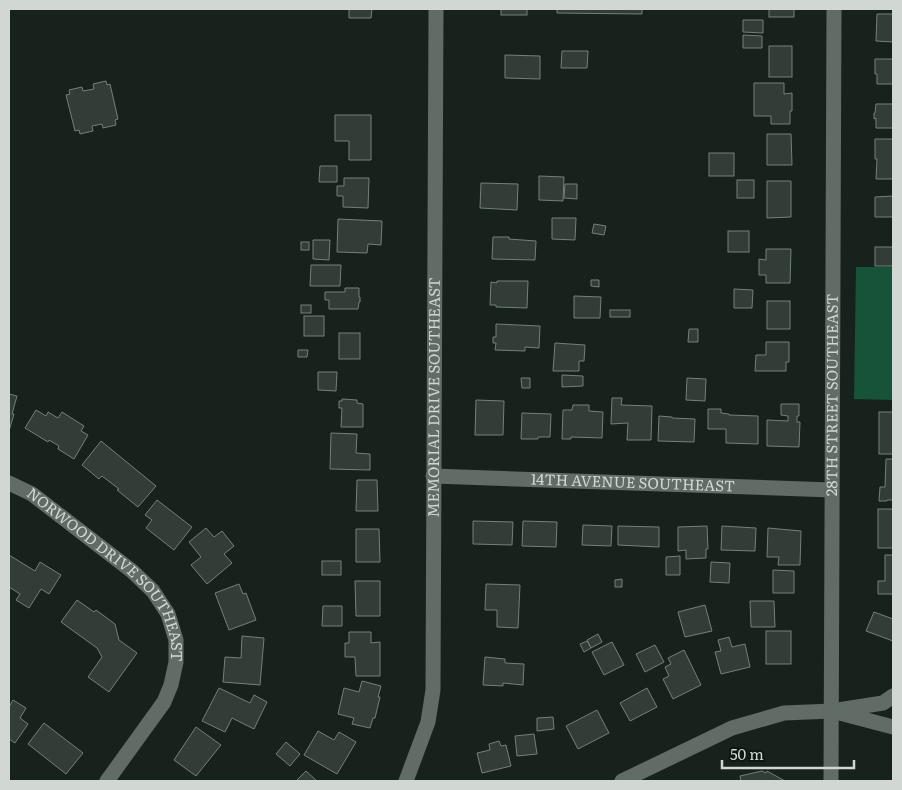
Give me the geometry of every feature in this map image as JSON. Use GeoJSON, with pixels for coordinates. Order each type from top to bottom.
{"type":"FeatureCollection","features":[{"type":"Feature","properties":{"kind":"street","name":"MEMORIAL DRIVE SOUTHEAST"},"geometry":{"type":"LineString","coordinates":[[406,781],[428,722],[433,690],[436,9]]}},
{"type":"Feature","properties":{"kind":"street","name":"28TH STREET SOUTHEAST"},"geometry":{"type":"LineString","coordinates":[[831,781],[834,9]]}},
{"type":"Feature","properties":{"kind":"street","name":"14TH AVENUE SOUTHEAST"},"geometry":{"type":"LineString","coordinates":[[433,476],[832,490]]}},
{"type":"Feature","properties":{"kind":"street","name":"NORWOOD DRIVE SOUTHEAST"},"geometry":{"type":"LineString","coordinates":[[9,483],[32,494],[132,571],[152,591],[168,614],[176,640],[176,662],[172,685],[164,702],[108,781]]}},
{"type":"Feature","properties":{"kind":"street"},"geometry":{"type":"LineString","coordinates":[[622,781],[732,728],[784,714],[832,711],[883,703],[893,696]]}},
{"type":"Feature","properties":{"kind":"street"},"geometry":{"type":"LineString","coordinates":[[832,711],[893,727]]}},
{"type":"Feature","properties":{"kind":"green space"},"geometry":{"type":"Polygon","coordinates":[[[856,267],[893,267],[893,400],[854,399],[856,267]]]}},
{"type":"Feature","properties":{"kind":"building"},"geometry":{"type":"Polygon","coordinates":[[[349,9],[372,9],[371,18],[349,18],[349,9]]]}},
{"type":"Feature","properties":{"kind":"building"},"geometry":{"type":"Polygon","coordinates":[[[501,9],[527,9],[527,15],[501,15],[501,9]]]}},
{"type":"Feature","properties":{"kind":"building"},"geometry":{"type":"Polygon","coordinates":[[[557,9],[642,9],[642,14],[557,13],[557,9]]]}},
{"type":"Feature","properties":{"kind":"building"},"geometry":{"type":"Polygon","coordinates":[[[769,9],[794,9],[794,17],[769,17],[769,9]]]}},
{"type":"Feature","properties":{"kind":"building"},"geometry":{"type":"Polygon","coordinates":[[[877,14],[893,14],[893,42],[876,41],[877,14]]]}},
{"type":"Feature","properties":{"kind":"building"},"geometry":{"type":"Polygon","coordinates":[[[743,20],[763,20],[763,33],[743,32],[743,20]]]}},
{"type":"Feature","properties":{"kind":"building"},"geometry":{"type":"Polygon","coordinates":[[[743,35],[762,36],[762,48],[743,48],[743,35]]]}},
{"type":"Feature","properties":{"kind":"building"},"geometry":{"type":"Polygon","coordinates":[[[769,46],[792,46],[792,77],[769,77],[769,46]]]}},
{"type":"Feature","properties":{"kind":"building"},"geometry":{"type":"Polygon","coordinates":[[[562,51],[588,51],[587,68],[561,68],[562,51]]]}},
{"type":"Feature","properties":{"kind":"building"},"geometry":{"type":"Polygon","coordinates":[[[505,55],[540,56],[540,79],[505,78],[505,55]]]}},
{"type":"Feature","properties":{"kind":"building"},"geometry":{"type":"Polygon","coordinates":[[[875,59],[893,59],[893,84],[877,84],[875,59]]]}},
{"type":"Feature","properties":{"kind":"building"},"geometry":{"type":"Polygon","coordinates":[[[106,81],[107,85],[110,84],[118,119],[115,120],[116,125],[103,128],[102,124],[92,126],[93,131],[80,134],[79,130],[75,131],[66,95],[70,94],[69,90],[82,87],[83,91],[94,89],[93,84],[106,81]]]}},
{"type":"Feature","properties":{"kind":"building"},"geometry":{"type":"Polygon","coordinates":[[[754,83],[784,83],[784,94],[792,93],[790,124],[771,124],[771,116],[754,116],[754,83]]]}},
{"type":"Feature","properties":{"kind":"building"},"geometry":{"type":"Polygon","coordinates":[[[876,104],[893,104],[893,128],[876,128],[874,113],[876,104]]]}},
{"type":"Feature","properties":{"kind":"building"},"geometry":{"type":"Polygon","coordinates":[[[335,115],[371,115],[371,160],[349,160],[349,141],[335,141],[335,115]]]}},
{"type":"Feature","properties":{"kind":"building"},"geometry":{"type":"Polygon","coordinates":[[[767,134],[791,134],[792,165],[767,165],[767,134]]]}},
{"type":"Feature","properties":{"kind":"building"},"geometry":{"type":"Polygon","coordinates":[[[875,139],[893,139],[893,179],[876,179],[875,139]]]}},
{"type":"Feature","properties":{"kind":"building"},"geometry":{"type":"Polygon","coordinates":[[[709,153],[734,153],[734,176],[709,176],[709,153]]]}},
{"type":"Feature","properties":{"kind":"building"},"geometry":{"type":"Polygon","coordinates":[[[320,166],[337,166],[337,182],[319,182],[320,166]]]}},
{"type":"Feature","properties":{"kind":"building"},"geometry":{"type":"Polygon","coordinates":[[[539,176],[564,177],[563,201],[539,200],[539,176]]]}},
{"type":"Feature","properties":{"kind":"building"},"geometry":{"type":"Polygon","coordinates":[[[344,178],[369,178],[368,208],[343,207],[343,196],[337,196],[337,186],[344,186],[344,178]]]}},
{"type":"Feature","properties":{"kind":"building"},"geometry":{"type":"Polygon","coordinates":[[[737,180],[754,180],[754,198],[737,198],[737,180]]]}},
{"type":"Feature","properties":{"kind":"building"},"geometry":{"type":"Polygon","coordinates":[[[767,181],[791,181],[791,217],[767,218],[767,181]]]}},
{"type":"Feature","properties":{"kind":"building"},"geometry":{"type":"Polygon","coordinates":[[[481,183],[518,184],[517,210],[480,208],[481,183]]]}},
{"type":"Feature","properties":{"kind":"building"},"geometry":{"type":"Polygon","coordinates":[[[565,184],[577,184],[577,199],[564,198],[565,184]]]}},
{"type":"Feature","properties":{"kind":"building"},"geometry":{"type":"Polygon","coordinates":[[[893,196],[893,217],[875,217],[875,197],[893,196]]]}},
{"type":"Feature","properties":{"kind":"building"},"geometry":{"type":"Polygon","coordinates":[[[552,218],[576,218],[575,240],[552,239],[552,218]]]}},
{"type":"Feature","properties":{"kind":"building"},"geometry":{"type":"Polygon","coordinates":[[[338,219],[382,221],[381,245],[368,244],[367,253],[337,252],[338,219]]]}},
{"type":"Feature","properties":{"kind":"building"},"geometry":{"type":"Polygon","coordinates":[[[594,224],[606,226],[604,235],[592,233],[594,224]]]}},
{"type":"Feature","properties":{"kind":"building"},"geometry":{"type":"Polygon","coordinates":[[[728,231],[749,231],[749,252],[728,252],[728,231]]]}},
{"type":"Feature","properties":{"kind":"building"},"geometry":{"type":"Polygon","coordinates":[[[493,237],[536,241],[535,260],[492,259],[493,237]]]}},
{"type":"Feature","properties":{"kind":"building"},"geometry":{"type":"Polygon","coordinates":[[[313,240],[330,240],[329,260],[313,259],[313,240]]]}},
{"type":"Feature","properties":{"kind":"building"},"geometry":{"type":"Polygon","coordinates":[[[301,242],[309,242],[309,250],[301,250],[301,242]]]}},
{"type":"Feature","properties":{"kind":"building"},"geometry":{"type":"Polygon","coordinates":[[[875,247],[893,247],[893,266],[875,266],[875,247]]]}},
{"type":"Feature","properties":{"kind":"building"},"geometry":{"type":"Polygon","coordinates":[[[766,249],[791,249],[790,283],[766,283],[766,275],[759,275],[759,259],[766,260],[766,249]]]}},
{"type":"Feature","properties":{"kind":"building"},"geometry":{"type":"Polygon","coordinates":[[[311,265],[341,265],[340,286],[310,286],[311,265]]]}},
{"type":"Feature","properties":{"kind":"building"},"geometry":{"type":"Polygon","coordinates":[[[591,280],[599,280],[599,287],[591,286],[591,280]]]}},
{"type":"Feature","properties":{"kind":"building"},"geometry":{"type":"Polygon","coordinates":[[[497,281],[528,281],[527,308],[496,307],[496,305],[490,305],[491,282],[497,283],[497,281]]]}},
{"type":"Feature","properties":{"kind":"building"},"geometry":{"type":"Polygon","coordinates":[[[345,288],[359,288],[360,302],[358,309],[329,309],[329,300],[325,300],[325,292],[345,292],[345,288]]]}},
{"type":"Feature","properties":{"kind":"building"},"geometry":{"type":"Polygon","coordinates":[[[734,289],[753,290],[752,308],[734,308],[734,289]]]}},
{"type":"Feature","properties":{"kind":"building"},"geometry":{"type":"Polygon","coordinates":[[[574,296],[601,297],[600,318],[574,318],[574,296]]]}},
{"type":"Feature","properties":{"kind":"building"},"geometry":{"type":"Polygon","coordinates":[[[767,301],[790,301],[790,329],[767,329],[767,301]]]}},
{"type":"Feature","properties":{"kind":"building"},"geometry":{"type":"Polygon","coordinates":[[[301,305],[311,305],[311,313],[301,313],[301,305]]]}},
{"type":"Feature","properties":{"kind":"building"},"geometry":{"type":"Polygon","coordinates":[[[610,310],[630,310],[630,317],[610,317],[610,310]]]}},
{"type":"Feature","properties":{"kind":"building"},"geometry":{"type":"Polygon","coordinates":[[[304,316],[324,316],[324,336],[304,336],[304,316]]]}},
{"type":"Feature","properties":{"kind":"building"},"geometry":{"type":"Polygon","coordinates":[[[496,324],[540,326],[539,348],[525,347],[525,351],[495,350],[496,343],[493,343],[493,337],[496,337],[496,324]]]}},
{"type":"Feature","properties":{"kind":"building"},"geometry":{"type":"Polygon","coordinates":[[[689,329],[698,329],[698,342],[688,342],[689,329]]]}},
{"type":"Feature","properties":{"kind":"building"},"geometry":{"type":"Polygon","coordinates":[[[339,333],[360,333],[360,359],[339,359],[339,333]]]}},
{"type":"Feature","properties":{"kind":"building"},"geometry":{"type":"Polygon","coordinates":[[[766,342],[789,342],[789,362],[786,362],[786,371],[755,371],[756,355],[766,355],[766,342]]]}},
{"type":"Feature","properties":{"kind":"building"},"geometry":{"type":"Polygon","coordinates":[[[555,343],[585,345],[584,361],[579,361],[579,371],[553,371],[555,343]]]}},
{"type":"Feature","properties":{"kind":"building"},"geometry":{"type":"Polygon","coordinates":[[[298,350],[308,350],[307,357],[298,357],[298,350]]]}},
{"type":"Feature","properties":{"kind":"building"},"geometry":{"type":"Polygon","coordinates":[[[318,372],[337,372],[336,391],[318,390],[318,372]]]}},
{"type":"Feature","properties":{"kind":"building"},"geometry":{"type":"Polygon","coordinates":[[[562,375],[583,376],[583,386],[562,387],[562,375]]]}},
{"type":"Feature","properties":{"kind":"building"},"geometry":{"type":"Polygon","coordinates":[[[521,378],[530,378],[530,388],[522,388],[521,378]]]}},
{"type":"Feature","properties":{"kind":"building"},"geometry":{"type":"Polygon","coordinates":[[[687,378],[706,379],[705,401],[686,400],[687,378]]]}},
{"type":"Feature","properties":{"kind":"building"},"geometry":{"type":"Polygon","coordinates":[[[9,394],[17,396],[9,431],[9,394]]]}},
{"type":"Feature","properties":{"kind":"building"},"geometry":{"type":"Polygon","coordinates":[[[612,398],[622,398],[621,405],[652,406],[651,440],[627,440],[628,423],[611,424],[612,398]]]}},
{"type":"Feature","properties":{"kind":"building"},"geometry":{"type":"Polygon","coordinates":[[[342,399],[357,400],[357,403],[363,404],[363,427],[341,427],[342,408],[339,408],[339,401],[342,401],[342,399]]]}},
{"type":"Feature","properties":{"kind":"building"},"geometry":{"type":"Polygon","coordinates":[[[476,400],[504,401],[503,435],[475,435],[476,400]]]}},
{"type":"Feature","properties":{"kind":"building"},"geometry":{"type":"Polygon","coordinates":[[[781,404],[799,404],[797,422],[800,422],[799,447],[767,446],[767,420],[788,421],[788,416],[781,415],[781,404]]]}},
{"type":"Feature","properties":{"kind":"building"},"geometry":{"type":"Polygon","coordinates":[[[573,405],[589,405],[589,411],[603,412],[602,438],[571,437],[571,439],[562,439],[563,410],[572,410],[573,405]]]}},
{"type":"Feature","properties":{"kind":"building"},"geometry":{"type":"Polygon","coordinates":[[[708,409],[721,409],[721,413],[729,415],[758,416],[758,444],[726,443],[726,429],[708,429],[708,409]]]}},
{"type":"Feature","properties":{"kind":"building"},"geometry":{"type":"Polygon","coordinates":[[[36,410],[46,416],[48,412],[58,418],[62,412],[84,426],[81,431],[88,435],[74,459],[58,449],[59,446],[49,440],[48,442],[25,428],[36,410]]]}},
{"type":"Feature","properties":{"kind":"building"},"geometry":{"type":"Polygon","coordinates":[[[879,412],[893,412],[893,454],[879,454],[879,412]]]}},
{"type":"Feature","properties":{"kind":"building"},"geometry":{"type":"Polygon","coordinates":[[[522,413],[551,414],[550,437],[521,439],[522,413]]]}},
{"type":"Feature","properties":{"kind":"building"},"geometry":{"type":"Polygon","coordinates":[[[659,416],[695,419],[694,442],[658,441],[659,416]]]}},
{"type":"Feature","properties":{"kind":"building"},"geometry":{"type":"Polygon","coordinates":[[[331,433],[357,434],[356,453],[370,454],[370,470],[330,469],[331,433]]]}},
{"type":"Feature","properties":{"kind":"building"},"geometry":{"type":"Polygon","coordinates":[[[101,441],[156,486],[138,507],[102,476],[99,479],[82,465],[101,441]]]}},
{"type":"Feature","properties":{"kind":"building"},"geometry":{"type":"Polygon","coordinates":[[[886,459],[893,459],[893,500],[879,501],[880,487],[885,487],[886,459]]]}},
{"type":"Feature","properties":{"kind":"building"},"geometry":{"type":"Polygon","coordinates":[[[357,480],[377,480],[378,511],[356,511],[357,480]]]}},
{"type":"Feature","properties":{"kind":"building"},"geometry":{"type":"Polygon","coordinates":[[[157,500],[192,527],[174,550],[146,528],[152,520],[145,515],[157,500]]]}},
{"type":"Feature","properties":{"kind":"building"},"geometry":{"type":"Polygon","coordinates":[[[878,509],[893,509],[893,548],[878,548],[878,509]]]}},
{"type":"Feature","properties":{"kind":"building"},"geometry":{"type":"Polygon","coordinates":[[[473,521],[513,522],[512,545],[473,544],[473,521]]]}},
{"type":"Feature","properties":{"kind":"building"},"geometry":{"type":"Polygon","coordinates":[[[523,521],[557,522],[556,547],[522,546],[523,521]]]}},
{"type":"Feature","properties":{"kind":"building"},"geometry":{"type":"Polygon","coordinates":[[[583,525],[612,526],[611,546],[582,545],[583,525]]]}},
{"type":"Feature","properties":{"kind":"building"},"geometry":{"type":"Polygon","coordinates":[[[618,526],[659,527],[659,547],[618,545],[618,526]]]}},
{"type":"Feature","properties":{"kind":"building"},"geometry":{"type":"Polygon","coordinates":[[[707,526],[708,549],[706,549],[706,558],[686,559],[686,550],[678,551],[678,527],[707,526]]]}},
{"type":"Feature","properties":{"kind":"building"},"geometry":{"type":"Polygon","coordinates":[[[722,526],[756,528],[755,551],[721,550],[722,526]]]}},
{"type":"Feature","properties":{"kind":"building"},"geometry":{"type":"Polygon","coordinates":[[[206,528],[214,537],[222,531],[234,546],[224,554],[232,563],[207,584],[191,565],[201,557],[189,542],[206,528]]]}},
{"type":"Feature","properties":{"kind":"building"},"geometry":{"type":"Polygon","coordinates":[[[768,528],[801,531],[800,565],[778,565],[779,557],[767,557],[768,528]]]}},
{"type":"Feature","properties":{"kind":"building"},"geometry":{"type":"Polygon","coordinates":[[[356,529],[379,529],[380,562],[356,562],[356,529]]]}},
{"type":"Feature","properties":{"kind":"building"},"geometry":{"type":"Polygon","coordinates":[[[9,555],[35,571],[40,562],[61,575],[49,594],[41,589],[29,608],[16,600],[20,594],[9,587],[9,555]]]}},
{"type":"Feature","properties":{"kind":"building"},"geometry":{"type":"Polygon","coordinates":[[[885,555],[893,555],[893,594],[878,594],[878,581],[885,581],[885,555]]]}},
{"type":"Feature","properties":{"kind":"building"},"geometry":{"type":"Polygon","coordinates":[[[680,556],[680,575],[666,575],[666,557],[680,556]]]}},
{"type":"Feature","properties":{"kind":"building"},"geometry":{"type":"Polygon","coordinates":[[[322,561],[341,561],[341,575],[322,575],[322,561]]]}},
{"type":"Feature","properties":{"kind":"building"},"geometry":{"type":"Polygon","coordinates":[[[711,562],[730,563],[729,583],[710,582],[711,562]]]}},
{"type":"Feature","properties":{"kind":"building"},"geometry":{"type":"Polygon","coordinates":[[[773,570],[794,571],[794,593],[773,593],[773,570]]]}},
{"type":"Feature","properties":{"kind":"building"},"geometry":{"type":"Polygon","coordinates":[[[622,579],[622,587],[615,587],[615,580],[622,579]]]}},
{"type":"Feature","properties":{"kind":"building"},"geometry":{"type":"Polygon","coordinates":[[[355,581],[380,581],[380,616],[356,616],[355,581]]]}},
{"type":"Feature","properties":{"kind":"building"},"geometry":{"type":"Polygon","coordinates":[[[239,584],[243,594],[246,593],[256,620],[229,630],[215,593],[239,584]]]}},
{"type":"Feature","properties":{"kind":"building"},"geometry":{"type":"Polygon","coordinates":[[[486,584],[520,585],[518,628],[497,627],[497,610],[485,610],[486,584]]]}},
{"type":"Feature","properties":{"kind":"building"},"geometry":{"type":"Polygon","coordinates":[[[77,600],[94,612],[96,610],[115,624],[119,640],[137,653],[109,692],[88,677],[102,657],[97,648],[61,622],[77,600]]]}},
{"type":"Feature","properties":{"kind":"building"},"geometry":{"type":"Polygon","coordinates":[[[750,601],[774,601],[775,627],[751,627],[750,601]]]}},
{"type":"Feature","properties":{"kind":"building"},"geometry":{"type":"Polygon","coordinates":[[[705,605],[712,631],[685,637],[678,612],[705,605]]]}},
{"type":"Feature","properties":{"kind":"building"},"geometry":{"type":"Polygon","coordinates":[[[323,606],[342,606],[342,626],[322,626],[323,606]]]}},
{"type":"Feature","properties":{"kind":"building"},"geometry":{"type":"Polygon","coordinates":[[[874,612],[893,619],[893,641],[866,631],[874,612]]]}},
{"type":"Feature","properties":{"kind":"building"},"geometry":{"type":"Polygon","coordinates":[[[766,631],[791,631],[791,664],[766,664],[766,631]]]}},
{"type":"Feature","properties":{"kind":"building"},"geometry":{"type":"Polygon","coordinates":[[[349,632],[371,632],[371,643],[380,642],[380,676],[356,676],[355,657],[345,657],[345,643],[349,643],[349,632]]]}},
{"type":"Feature","properties":{"kind":"building"},"geometry":{"type":"Polygon","coordinates":[[[598,634],[602,642],[591,648],[587,640],[598,634]]]}},
{"type":"Feature","properties":{"kind":"building"},"geometry":{"type":"Polygon","coordinates":[[[242,636],[264,638],[260,685],[223,682],[225,657],[241,658],[242,636]]]}},
{"type":"Feature","properties":{"kind":"building"},"geometry":{"type":"Polygon","coordinates":[[[729,637],[732,647],[745,644],[750,667],[721,674],[715,652],[721,651],[718,640],[729,637]]]}},
{"type":"Feature","properties":{"kind":"building"},"geometry":{"type":"Polygon","coordinates":[[[587,641],[591,648],[584,652],[580,644],[587,641]]]}},
{"type":"Feature","properties":{"kind":"building"},"geometry":{"type":"Polygon","coordinates":[[[612,642],[624,665],[604,675],[592,652],[612,642]]]}},
{"type":"Feature","properties":{"kind":"building"},"geometry":{"type":"Polygon","coordinates":[[[655,645],[664,662],[645,672],[636,654],[655,645]]]}},
{"type":"Feature","properties":{"kind":"building"},"geometry":{"type":"Polygon","coordinates":[[[684,650],[701,685],[673,699],[663,679],[669,676],[665,667],[671,664],[668,658],[684,650]]]}},
{"type":"Feature","properties":{"kind":"building"},"geometry":{"type":"Polygon","coordinates":[[[485,657],[505,659],[505,663],[524,664],[523,685],[503,683],[503,686],[483,685],[485,657]]]}},
{"type":"Feature","properties":{"kind":"building"},"geometry":{"type":"Polygon","coordinates":[[[362,681],[381,686],[375,718],[373,718],[370,728],[352,724],[354,718],[338,714],[344,688],[359,692],[362,681]]]}},
{"type":"Feature","properties":{"kind":"building"},"geometry":{"type":"Polygon","coordinates":[[[219,688],[250,703],[254,695],[267,702],[254,729],[232,718],[225,732],[202,721],[219,688]]]}},
{"type":"Feature","properties":{"kind":"building"},"geometry":{"type":"Polygon","coordinates":[[[647,688],[657,707],[630,721],[620,703],[647,688]]]}},
{"type":"Feature","properties":{"kind":"building"},"geometry":{"type":"Polygon","coordinates":[[[13,700],[26,708],[20,718],[28,724],[15,743],[9,739],[9,707],[13,700]]]}},
{"type":"Feature","properties":{"kind":"building"},"geometry":{"type":"Polygon","coordinates":[[[597,710],[609,733],[578,749],[566,726],[597,710]]]}},
{"type":"Feature","properties":{"kind":"building"},"geometry":{"type":"Polygon","coordinates":[[[553,717],[554,729],[537,731],[537,718],[553,717]]]}},
{"type":"Feature","properties":{"kind":"building"},"geometry":{"type":"Polygon","coordinates":[[[44,723],[83,753],[66,774],[28,744],[44,723]]]}},
{"type":"Feature","properties":{"kind":"building"},"geometry":{"type":"Polygon","coordinates":[[[196,727],[221,745],[196,776],[174,760],[196,727]]]}},
{"type":"Feature","properties":{"kind":"building"},"geometry":{"type":"Polygon","coordinates":[[[318,731],[334,740],[339,732],[356,742],[337,774],[304,755],[318,731]]]}},
{"type":"Feature","properties":{"kind":"building"},"geometry":{"type":"Polygon","coordinates":[[[534,734],[537,754],[517,756],[515,736],[534,734]]]}},
{"type":"Feature","properties":{"kind":"building"},"geometry":{"type":"Polygon","coordinates":[[[499,741],[501,746],[506,745],[511,766],[482,773],[477,753],[490,750],[489,744],[499,741]]]}},
{"type":"Feature","properties":{"kind":"building"},"geometry":{"type":"Polygon","coordinates":[[[286,742],[300,754],[290,766],[276,754],[286,742]]]}},
{"type":"Feature","properties":{"kind":"building"},"geometry":{"type":"Polygon","coordinates":[[[306,771],[317,781],[296,781],[306,771]]]}},
{"type":"Feature","properties":{"kind":"building"},"geometry":{"type":"Polygon","coordinates":[[[762,771],[766,773],[767,771],[785,781],[741,781],[740,776],[762,771]]]}}]}
